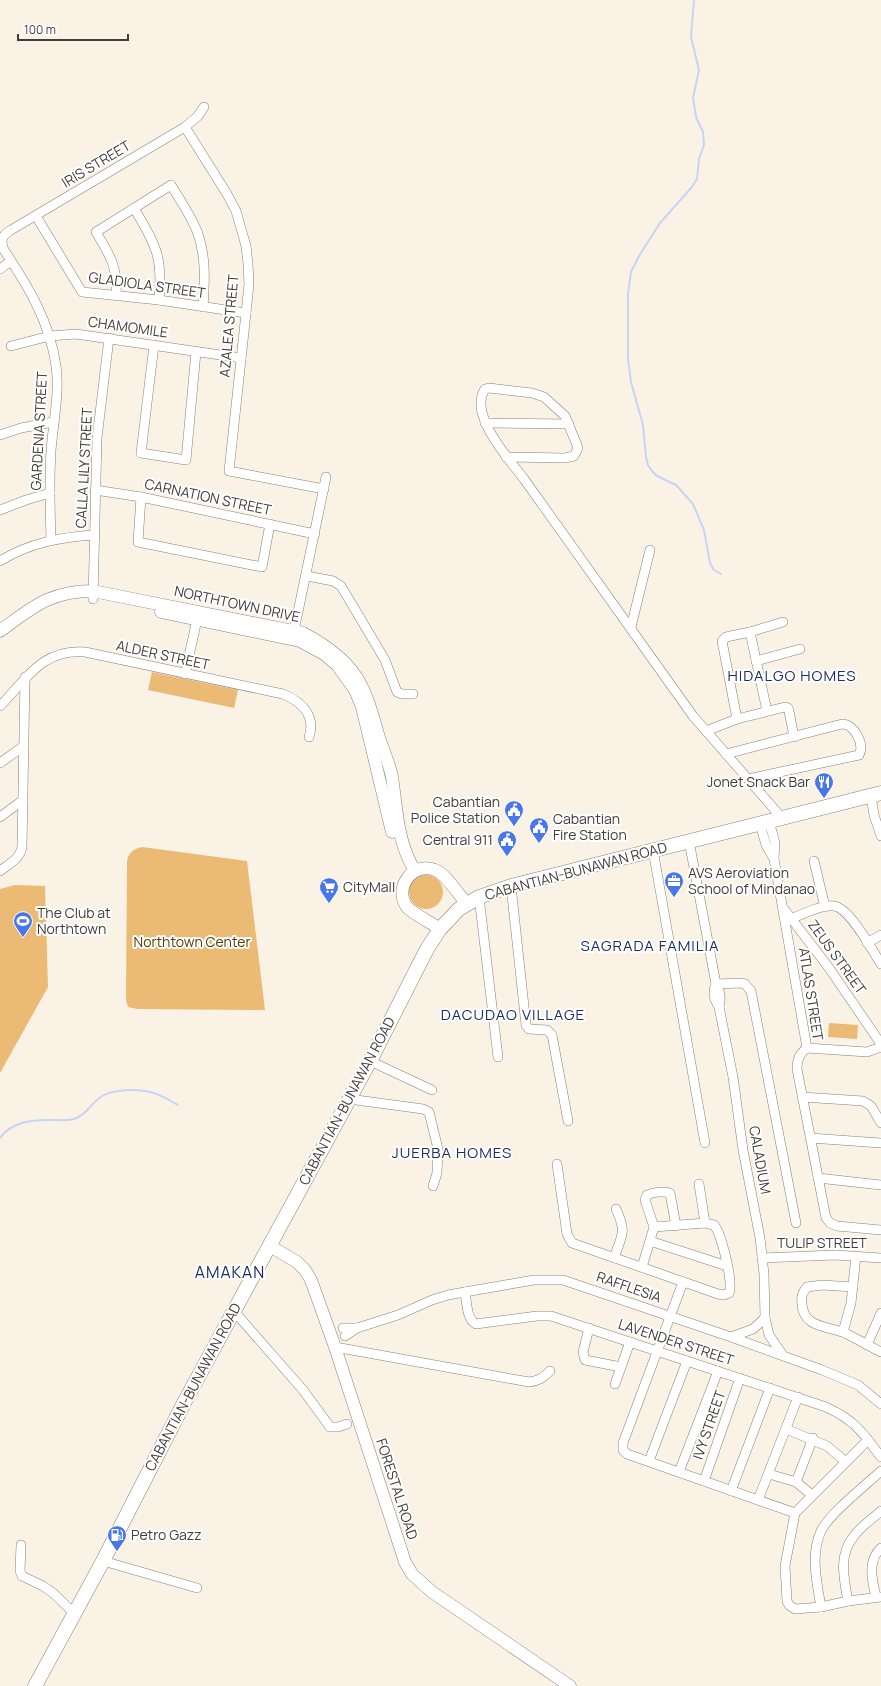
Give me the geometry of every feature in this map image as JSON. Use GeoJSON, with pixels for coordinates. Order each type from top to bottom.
{"type":"FeatureCollection","features":[{"type":"Feature","properties":{"kind":"main road","name":"CABANTIAN-BUNAWAN ROAD"},"geometry":{"type":"LineString","coordinates":[[35,1686],[103,1561],[233,1310],[270,1246],[370,1061],[418,966],[440,929],[453,914],[466,903],[511,886],[876,795]]}},
{"type":"Feature","properties":{"kind":"street","name":"IRIS STREET"},"geometry":{"type":"LineString","coordinates":[[1,241],[5,234],[185,127],[198,116],[204,107]]}},
{"type":"Feature","properties":{"kind":"street","name":"AZALEA STREET"},"geometry":{"type":"LineString","coordinates":[[185,127],[236,211],[246,246],[249,284],[229,471],[324,489]]}},
{"type":"Feature","properties":{"kind":"street"},"geometry":{"type":"LineString","coordinates":[[116,295],[115,269],[109,254],[96,232],[171,185],[190,217],[202,248],[204,267],[203,307]]}},
{"type":"Feature","properties":{"kind":"street"},"geometry":{"type":"LineString","coordinates":[[134,208],[156,249],[160,270],[159,300]]}},
{"type":"Feature","properties":{"kind":"street","name":"GLADIOLA STREET"},"geometry":{"type":"LineString","coordinates":[[36,216],[82,292],[159,300],[246,314]]}},
{"type":"Feature","properties":{"kind":"street","name":"GARDENIA STREET"},"geometry":{"type":"LineString","coordinates":[[1,241],[4,250],[39,308],[50,336],[56,366],[57,380],[53,422],[50,493],[51,540]]}},
{"type":"Feature","properties":{"kind":"street"},"geometry":{"type":"LineString","coordinates":[[0,269],[11,261]]}},
{"type":"Feature","properties":{"kind":"street","name":"CHAMOMILE"},"geometry":{"type":"LineString","coordinates":[[11,346],[50,336],[76,334],[241,358]]}},
{"type":"Feature","properties":{"kind":"street","name":"CALLA LILY STREET"},"geometry":{"type":"LineString","coordinates":[[93,595],[97,438],[109,338]]}},
{"type":"Feature","properties":{"kind":"street"},"geometry":{"type":"LineString","coordinates":[[154,345],[141,453],[186,460],[196,352]]}},
{"type":"Feature","properties":{"kind":"street"},"geometry":{"type":"LineString","coordinates":[[506,457],[571,458],[576,453],[578,448],[561,411],[539,394],[495,388],[485,389],[481,398],[481,406],[492,438],[506,457],[524,479],[693,716],[748,779],[770,821]]}},
{"type":"Feature","properties":{"kind":"street"},"geometry":{"type":"LineString","coordinates":[[0,435],[21,428],[53,422]]}},
{"type":"Feature","properties":{"kind":"street"},"geometry":{"type":"LineString","coordinates":[[486,423],[568,424]]}},
{"type":"Feature","properties":{"kind":"street"},"geometry":{"type":"LineString","coordinates":[[293,636],[307,576],[326,477]]}},
{"type":"Feature","properties":{"kind":"street","name":"CARNATION STREET"},"geometry":{"type":"LineString","coordinates":[[95,490],[141,497],[315,534]]}},
{"type":"Feature","properties":{"kind":"street"},"geometry":{"type":"LineString","coordinates":[[0,510],[50,493]]}},
{"type":"Feature","properties":{"kind":"street"},"geometry":{"type":"LineString","coordinates":[[141,497],[138,542],[210,558],[262,567],[270,524]]}},
{"type":"Feature","properties":{"kind":"street"},"geometry":{"type":"LineString","coordinates":[[0,561],[22,550],[51,540],[94,535]]}},
{"type":"Feature","properties":{"kind":"street"},"geometry":{"type":"LineString","coordinates":[[631,627],[650,550]]}},
{"type":"Feature","properties":{"kind":"street"},"geometry":{"type":"LineString","coordinates":[[307,576],[333,581],[341,586],[389,667],[397,692],[402,694],[413,694]]}},
{"type":"Feature","properties":{"kind":"street","name":"NORTHTOWN DRIVE"},"geometry":{"type":"LineString","coordinates":[[0,631],[42,601],[68,592],[93,595],[104,600],[197,615],[293,636],[324,654],[337,665],[354,690],[362,707],[401,851],[412,873]]}},
{"type":"Feature","properties":{"kind":"street","name":"NORTHTOWN DRIVE"},"geometry":{"type":"LineString","coordinates":[[0,640],[45,608],[69,600],[93,595]]}},
{"type":"Feature","properties":{"kind":"street"},"geometry":{"type":"LineString","coordinates":[[186,674],[197,615]]}},
{"type":"Feature","properties":{"kind":"street"},"geometry":{"type":"LineString","coordinates":[[738,719],[722,641],[726,637],[750,632],[783,622]]}},
{"type":"Feature","properties":{"kind":"street"},"geometry":{"type":"LineString","coordinates":[[750,632],[767,712]]}},
{"type":"Feature","properties":{"kind":"street"},"geometry":{"type":"LineString","coordinates":[[756,661],[800,649]]}},
{"type":"Feature","properties":{"kind":"street","name":"ALDER STREET"},"geometry":{"type":"LineString","coordinates":[[2,704],[25,677],[47,660],[66,652],[76,651],[260,688],[294,699],[307,711],[311,724],[309,737]]}},
{"type":"Feature","properties":{"kind":"street"},"geometry":{"type":"LineString","coordinates":[[0,871],[17,859],[21,852],[25,677]]}},
{"type":"Feature","properties":{"kind":"street"},"geometry":{"type":"LineString","coordinates":[[2,704],[14,702],[24,706]]}},
{"type":"Feature","properties":{"kind":"street"},"geometry":{"type":"LineString","coordinates":[[706,731],[738,719],[785,707],[788,708],[794,737]]}},
{"type":"Feature","properties":{"kind":"street"},"geometry":{"type":"LineString","coordinates":[[726,754],[846,724],[852,728],[862,747],[860,754],[748,779]]}},
{"type":"Feature","properties":{"kind":"street"},"geometry":{"type":"LineString","coordinates":[[0,763],[24,746]]}},
{"type":"Feature","properties":{"kind":"street"},"geometry":{"type":"LineString","coordinates":[[876,795],[874,815],[881,836]]}},
{"type":"Feature","properties":{"kind":"street"},"geometry":{"type":"LineString","coordinates":[[0,817],[23,800]]}},
{"type":"Feature","properties":{"kind":"street","name":"ZEUS STREET"},"geometry":{"type":"LineString","coordinates":[[770,821],[766,845],[774,859],[783,907],[788,920],[830,968],[881,1046]]}},
{"type":"Feature","properties":{"kind":"street","name":"CALADIUM"},"geometry":{"type":"LineString","coordinates":[[689,841],[716,984],[714,993],[715,999],[719,1007],[733,1077],[743,1150],[758,1223],[762,1258],[765,1318],[769,1335],[783,1355]]}},
{"type":"Feature","properties":{"kind":"street"},"geometry":{"type":"LineString","coordinates":[[653,850],[705,1143]]}},
{"type":"Feature","properties":{"kind":"street"},"geometry":{"type":"LineString","coordinates":[[814,861],[825,907]]}},
{"type":"Feature","properties":{"kind":"street"},"geometry":{"type":"LineString","coordinates":[[440,929],[412,911],[405,903],[403,897],[403,886],[412,873],[424,868],[439,872],[466,903]]}},
{"type":"Feature","properties":{"kind":"street"},"geometry":{"type":"LineString","coordinates":[[511,886],[526,1025],[532,1030],[547,1030],[552,1035],[568,1121]]}},
{"type":"Feature","properties":{"kind":"street"},"geometry":{"type":"LineString","coordinates":[[479,897],[498,1057]]}},
{"type":"Feature","properties":{"kind":"street"},"geometry":{"type":"LineString","coordinates":[[788,920],[825,907],[834,906],[844,910],[881,964]]}},
{"type":"Feature","properties":{"kind":"street","name":"ATLAS STREET"},"geometry":{"type":"LineString","coordinates":[[788,920],[807,1048],[799,1055],[797,1065],[824,1213],[830,1223],[841,1227],[881,1230]]}},
{"type":"Feature","properties":{"kind":"street"},"geometry":{"type":"LineString","coordinates":[[868,943],[881,935]]}},
{"type":"Feature","properties":{"kind":"street"},"geometry":{"type":"LineString","coordinates":[[716,984],[742,982],[751,991],[796,1223]]}},
{"type":"Feature","properties":{"kind":"street"},"geometry":{"type":"LineString","coordinates":[[807,1048],[867,1052],[881,1046]]}},
{"type":"Feature","properties":{"kind":"street"},"geometry":{"type":"LineString","coordinates":[[370,1061],[432,1090]]}},
{"type":"Feature","properties":{"kind":"street"},"geometry":{"type":"LineString","coordinates":[[802,1097],[863,1101],[871,1106],[881,1123]]}},
{"type":"Feature","properties":{"kind":"street"},"geometry":{"type":"LineString","coordinates":[[349,1099],[429,1112],[438,1149],[437,1173],[433,1186]]}},
{"type":"Feature","properties":{"kind":"street"},"geometry":{"type":"LineString","coordinates":[[810,1138],[881,1143]]}},
{"type":"Feature","properties":{"kind":"street"},"geometry":{"type":"LineString","coordinates":[[557,1164],[568,1237],[572,1243],[718,1294],[727,1294],[731,1290],[719,1231],[714,1225],[705,1223],[654,1227]]}},
{"type":"Feature","properties":{"kind":"street"},"geometry":{"type":"LineString","coordinates":[[818,1178],[881,1185]]}},
{"type":"Feature","properties":{"kind":"street"},"geometry":{"type":"LineString","coordinates":[[699,1184],[705,1223]]}},
{"type":"Feature","properties":{"kind":"street"},"geometry":{"type":"LineString","coordinates":[[642,1268],[654,1227],[646,1204],[646,1198],[650,1194],[666,1192],[671,1195],[676,1226]]}},
{"type":"Feature","properties":{"kind":"street"},"geometry":{"type":"LineString","coordinates":[[614,1258],[623,1227],[616,1209]]}},
{"type":"Feature","properties":{"kind":"street"},"geometry":{"type":"LineString","coordinates":[[650,1241],[727,1266]]}},
{"type":"Feature","properties":{"kind":"street","name":"FORESTAL ROAD"},"geometry":{"type":"LineString","coordinates":[[270,1246],[297,1262],[305,1270],[338,1336],[405,1562],[412,1574],[432,1592],[570,1686]]}},
{"type":"Feature","properties":{"kind":"street","name":"TULIP STREET"},"geometry":{"type":"LineString","coordinates":[[762,1258],[835,1255],[881,1258]]}},
{"type":"Feature","properties":{"kind":"street"},"geometry":{"type":"LineString","coordinates":[[843,1332],[851,1303],[856,1256]]}},
{"type":"Feature","properties":{"kind":"street","name":"RAFFLESIA"},"geometry":{"type":"LineString","coordinates":[[338,1336],[356,1328],[398,1316],[440,1297],[540,1280],[563,1280],[783,1355],[858,1385],[881,1404]]}},
{"type":"Feature","properties":{"kind":"street"},"geometry":{"type":"LineString","coordinates":[[683,1282],[623,1447],[625,1452],[794,1513]]}},
{"type":"Feature","properties":{"kind":"street"},"geometry":{"type":"LineString","coordinates":[[853,1287],[812,1285],[807,1287],[803,1292],[802,1306],[804,1313],[809,1321],[815,1325],[843,1332],[881,1352]]}},
{"type":"Feature","properties":{"kind":"street","name":"LAVENDER STREET"},"geometry":{"type":"LineString","coordinates":[[465,1292],[469,1316],[476,1324],[544,1315],[551,1316],[798,1397],[843,1415],[855,1424],[881,1458]]}},
{"type":"Feature","properties":{"kind":"street"},"geometry":{"type":"LineString","coordinates":[[233,1310],[303,1390],[330,1427],[338,1427],[347,1424]]}},
{"type":"Feature","properties":{"kind":"street"},"geometry":{"type":"LineString","coordinates":[[867,1345],[881,1313]]}},
{"type":"Feature","properties":{"kind":"street"},"geometry":{"type":"LineString","coordinates":[[732,1337],[754,1329],[765,1318]]}},
{"type":"Feature","properties":{"kind":"street"},"geometry":{"type":"LineString","coordinates":[[589,1328],[583,1352],[584,1358],[587,1361],[621,1367]]}},
{"type":"Feature","properties":{"kind":"street"},"geometry":{"type":"LineString","coordinates":[[338,1336],[528,1382],[536,1382],[550,1371]]}},
{"type":"Feature","properties":{"kind":"street"},"geometry":{"type":"LineString","coordinates":[[615,1384],[630,1342]]}},
{"type":"Feature","properties":{"kind":"street"},"geometry":{"type":"LineString","coordinates":[[649,1461],[687,1361]]}},
{"type":"Feature","properties":{"kind":"street"},"geometry":{"type":"LineString","coordinates":[[680,1472],[718,1371]]}},
{"type":"Feature","properties":{"kind":"street","name":"IVY STREET"},"geometry":{"type":"LineString","coordinates":[[704,1481],[740,1378]]}},
{"type":"Feature","properties":{"kind":"street"},"geometry":{"type":"LineString","coordinates":[[731,1491],[770,1388]]}},
{"type":"Feature","properties":{"kind":"street"},"geometry":{"type":"LineString","coordinates":[[758,1500],[798,1397]]}},
{"type":"Feature","properties":{"kind":"street"},"geometry":{"type":"LineString","coordinates":[[786,1429],[813,1438],[834,1450],[846,1462]]}},
{"type":"Feature","properties":{"kind":"street"},"geometry":{"type":"LineString","coordinates":[[796,1482],[813,1438]]}},
{"type":"Feature","properties":{"kind":"street"},"geometry":{"type":"LineString","coordinates":[[868,1440],[794,1513],[786,1566],[787,1600],[791,1607],[795,1609],[821,1607],[848,1601],[878,1597],[872,1576],[872,1561],[881,1548]]}},
{"type":"Feature","properties":{"kind":"street"},"geometry":{"type":"LineString","coordinates":[[821,1607],[815,1570],[817,1547],[821,1531],[832,1517],[881,1471]]}},
{"type":"Feature","properties":{"kind":"street"},"geometry":{"type":"LineString","coordinates":[[769,1474],[796,1482],[812,1495]]}},
{"type":"Feature","properties":{"kind":"street"},"geometry":{"type":"LineString","coordinates":[[848,1601],[843,1572],[847,1545],[854,1535],[881,1510]]}},
{"type":"Feature","properties":{"kind":"street"},"geometry":{"type":"LineString","coordinates":[[21,1545],[20,1571],[22,1576],[43,1586],[53,1593],[75,1614]]}},
{"type":"Feature","properties":{"kind":"street"},"geometry":{"type":"LineString","coordinates":[[103,1561],[197,1588]]}},
{"type":"Feature","properties":{"kind":"green space"},"geometry":{"type":"Polygon","coordinates":[[[152,672],[238,690],[234,708],[148,690],[152,672]]]}},
{"type":"Feature","properties":{"kind":"green space","name":"Northtown Center"},"geometry":{"type":"Polygon","coordinates":[[[142,847],[247,861],[265,1010],[137,1009],[128,1007],[126,1000],[127,862],[128,856],[132,852],[142,847]]]}},
{"type":"Feature","properties":{"kind":"green space"},"geometry":{"type":"Polygon","coordinates":[[[426,875],[438,880],[443,892],[438,904],[426,909],[414,904],[409,892],[414,880],[426,875]]]}},
{"type":"Feature","properties":{"kind":"green space","name":"The Club at Northtown"},"geometry":{"type":"Polygon","coordinates":[[[15,885],[45,886],[48,987],[0,1073],[0,889],[15,885]]]}},
{"type":"Feature","properties":{"kind":"green space"},"geometry":{"type":"Polygon","coordinates":[[[829,1023],[858,1025],[857,1039],[828,1037],[829,1023]]]}},
{"type":"Feature","properties":{"kind":"waterway"},"geometry":{"type":"LineString","coordinates":[[694,0],[691,37],[699,70],[693,98],[696,117],[703,132],[704,145],[699,159],[697,179],[692,187],[660,223],[639,256],[631,272],[628,294],[628,359],[631,382],[643,425],[648,465],[657,476],[676,485],[693,504],[704,530],[710,563],[714,570],[721,574]]}},
{"type":"Feature","properties":{"kind":"waterway"},"geometry":{"type":"LineString","coordinates":[[0,1138],[10,1128],[28,1121],[74,1119],[86,1112],[102,1096],[113,1092],[132,1090],[150,1092],[178,1105]]}},
{"type":"Feature","properties":{"kind":"place","name":"Jonet Snack Bar"},"geometry":{"type":"Point","coordinates":[824,799]}},
{"type":"Feature","properties":{"kind":"place","name":"Cabantian Police Station"},"geometry":{"type":"Point","coordinates":[514,827]}},
{"type":"Feature","properties":{"kind":"place","name":"Cabantian Fire Station"},"geometry":{"type":"Point","coordinates":[539,844]}},
{"type":"Feature","properties":{"kind":"place","name":"Central 911"},"geometry":{"type":"Point","coordinates":[507,857]}},
{"type":"Feature","properties":{"kind":"place","name":"AVS Aeroviation School of Mindanao"},"geometry":{"type":"Point","coordinates":[674,898]}},
{"type":"Feature","properties":{"kind":"place","name":"CityMall"},"geometry":{"type":"Point","coordinates":[329,904]}},
{"type":"Feature","properties":{"kind":"place","name":"The Club at Northtown"},"geometry":{"type":"Point","coordinates":[23,938]}},
{"type":"Feature","properties":{"kind":"place","name":"Petro Gazz"},"geometry":{"type":"Point","coordinates":[117,1552]}},
{"type":"Feature","properties":{"kind":"district","name":"HIDALGO HOMES"},"geometry":{"type":"Point","coordinates":[792,676]}},
{"type":"Feature","properties":{"kind":"district","name":"SAGRADA FAMILIA"},"geometry":{"type":"Point","coordinates":[650,946]}},
{"type":"Feature","properties":{"kind":"district","name":"DACUDAO VILLAGE"},"geometry":{"type":"Point","coordinates":[513,1015]}},
{"type":"Feature","properties":{"kind":"district","name":"JUERBA HOMES"},"geometry":{"type":"Point","coordinates":[452,1153]}},
{"type":"Feature","properties":{"kind":"district","name":"AMAKAN"},"geometry":{"type":"Point","coordinates":[230,1272]}}]}
